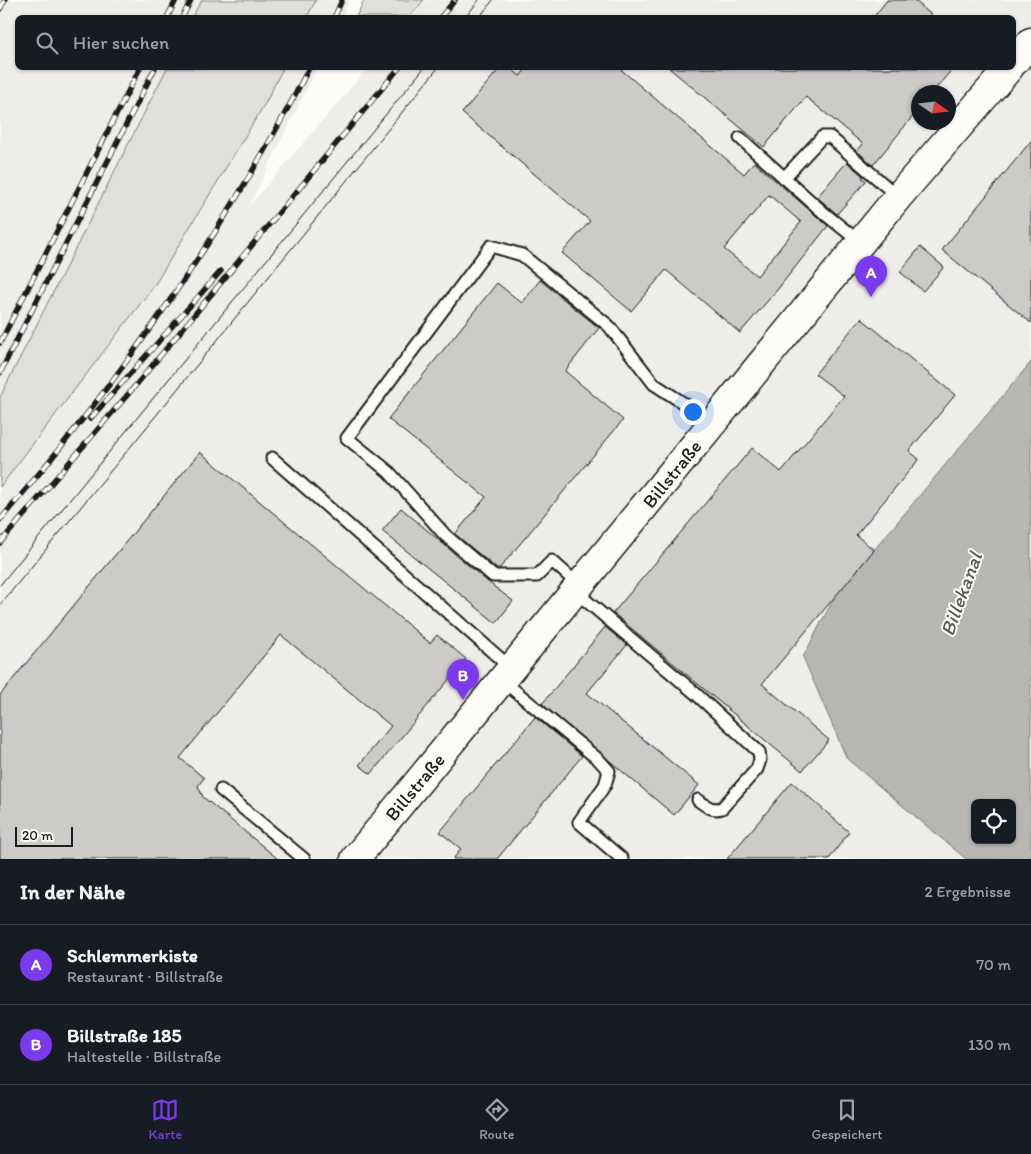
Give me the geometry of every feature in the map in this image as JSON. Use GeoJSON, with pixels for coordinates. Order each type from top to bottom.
{"type":"FeatureCollection","features":[{"type":"Feature","properties":{"kind":"street"},"geometry":{"type":"LineString","coordinates":[[1016,60],[1031,42]]}},
{"type":"Feature","properties":{"kind":"street","name":"Billstraße"},"geometry":{"type":"LineString","coordinates":[[355,859],[508,675],[898,197],[1007,70]]}},
{"type":"Feature","properties":{"kind":"lane"},"geometry":{"type":"LineString","coordinates":[[784,178],[822,137],[830,137],[898,197]]}},
{"type":"Feature","properties":{"kind":"lane"},"geometry":{"type":"LineString","coordinates":[[740,138],[861,243]]}},
{"type":"Feature","properties":{"kind":"lane"},"geometry":{"type":"LineString","coordinates":[[698,800],[716,810],[722,808],[757,769],[760,760],[759,752],[578,589],[552,562],[537,576],[493,576],[445,535],[389,472],[347,438],[491,246],[522,255],[609,326],[654,384],[714,423]]}},
{"type":"Feature","properties":{"kind":"lane"},"geometry":{"type":"LineString","coordinates":[[272,458],[508,675],[609,771],[605,785],[579,822],[622,859]]}},
{"type":"Feature","properties":{"kind":"lane"},"geometry":{"type":"LineString","coordinates":[[221,790],[304,859]]}},
{"type":"Feature","properties":{"kind":"shaded area"},"geometry":{"type":"Polygon","coordinates":[[[0,0],[350,0],[343,15],[15,15],[15,70],[316,70],[249,206],[366,70],[1016,70],[1016,15],[413,15],[426,0],[1031,0],[1031,362],[834,598],[803,656],[847,759],[966,859],[0,859],[0,0]]]}},
{"type":"Feature","properties":{"kind":"shaded area"},"geometry":{"type":"Polygon","coordinates":[[[202,0],[316,0],[308,15],[193,15],[202,0]]]}},
{"type":"Feature","properties":{"kind":"shaded area"},"geometry":{"type":"Polygon","coordinates":[[[364,0],[424,0],[412,15],[357,15],[364,0]]]}},
{"type":"Feature","properties":{"kind":"shaded area"},"geometry":{"type":"Polygon","coordinates":[[[166,70],[282,70],[266,102],[154,286],[0,487],[0,397],[166,70]]]}},
{"type":"Feature","properties":{"kind":"water","name":"Billekanal"},"geometry":{"type":"Polygon","coordinates":[[[1031,362],[1031,859],[966,859],[847,759],[803,657],[834,598],[1031,362]]]}},
{"type":"Feature","properties":{"kind":"building"},"geometry":{"type":"Polygon","coordinates":[[[887,0],[914,0],[932,15],[875,15],[887,0]]]}},
{"type":"Feature","properties":{"kind":"building"},"geometry":{"type":"Polygon","coordinates":[[[498,70],[512,70],[520,76],[525,70],[621,70],[744,174],[754,162],[828,226],[740,333],[666,270],[631,311],[562,253],[590,221],[462,113],[498,70]],[[769,195],[724,249],[757,276],[801,222],[769,195]]]}},
{"type":"Feature","properties":{"kind":"building"},"geometry":{"type":"Polygon","coordinates":[[[671,70],[951,70],[939,85],[911,85],[911,119],[873,165],[857,151],[863,144],[806,97],[764,147],[671,70]]]}},
{"type":"Feature","properties":{"kind":"building"},"geometry":{"type":"Polygon","coordinates":[[[1031,141],[1031,323],[942,250],[1031,141]]]}},
{"type":"Feature","properties":{"kind":"building"},"geometry":{"type":"Polygon","coordinates":[[[847,162],[866,181],[837,214],[817,197],[847,162]]]}},
{"type":"Feature","properties":{"kind":"building"},"geometry":{"type":"Polygon","coordinates":[[[920,247],[944,267],[923,291],[900,272],[920,247]]]}},
{"type":"Feature","properties":{"kind":"building"},"geometry":{"type":"Polygon","coordinates":[[[540,280],[599,328],[565,371],[623,420],[500,568],[496,568],[455,534],[486,497],[388,419],[497,283],[522,303],[540,280]]]}},
{"type":"Feature","properties":{"kind":"building"},"geometry":{"type":"Polygon","coordinates":[[[861,318],[955,395],[909,451],[919,459],[856,535],[874,550],[762,684],[829,740],[802,771],[613,613],[752,448],[781,472],[844,396],[815,374],[861,318]]]}},
{"type":"Feature","properties":{"kind":"building"},"geometry":{"type":"Polygon","coordinates":[[[200,452],[430,643],[437,635],[466,659],[371,774],[359,765],[391,726],[281,635],[180,758],[204,778],[198,786],[203,797],[278,859],[0,859],[0,695],[200,452]]]}},
{"type":"Feature","properties":{"kind":"building"},"geometry":{"type":"Polygon","coordinates":[[[401,508],[513,601],[496,623],[382,531],[401,508]]]}},
{"type":"Feature","properties":{"kind":"building"},"geometry":{"type":"Polygon","coordinates":[[[605,627],[627,645],[587,693],[699,785],[674,815],[542,704],[605,627]]]}},
{"type":"Feature","properties":{"kind":"building"},"geometry":{"type":"Polygon","coordinates":[[[535,717],[582,756],[497,859],[453,859],[461,849],[440,832],[535,717]]]}},
{"type":"Feature","properties":{"kind":"building"},"geometry":{"type":"Polygon","coordinates":[[[792,782],[849,832],[829,859],[727,859],[792,782]]]}},
{"type":"Feature","properties":{"kind":"tram line"},"geometry":{"type":"LineString","coordinates":[[467,15],[479,0]]}},
{"type":"Feature","properties":{"kind":"tram line"},"geometry":{"type":"LineString","coordinates":[[481,15],[493,0]]}},
{"type":"Feature","properties":{"kind":"tram line"},"geometry":{"type":"LineString","coordinates":[[0,585],[422,70]]}},
{"type":"Feature","properties":{"kind":"tram line"},"geometry":{"type":"LineString","coordinates":[[0,605],[436,70]]}},
{"type":"Feature","properties":{"kind":"railway"},"geometry":{"type":"LineString","coordinates":[[0,9],[5,0]]}},
{"type":"Feature","properties":{"kind":"railway"},"geometry":{"type":"LineString","coordinates":[[168,15],[176,0]]}},
{"type":"Feature","properties":{"kind":"railway"},"geometry":{"type":"LineString","coordinates":[[184,15],[191,0]]}},
{"type":"Feature","properties":{"kind":"railway"},"geometry":{"type":"LineString","coordinates":[[335,15],[342,0]]}},
{"type":"Feature","properties":{"kind":"railway"},"geometry":{"type":"LineString","coordinates":[[442,15],[455,0]]}},
{"type":"Feature","properties":{"kind":"railway"},"geometry":{"type":"LineString","coordinates":[[0,343],[139,70]]}},
{"type":"Feature","properties":{"kind":"railway"},"geometry":{"type":"LineString","coordinates":[[0,373],[154,70]]}},
{"type":"Feature","properties":{"kind":"railway"},"geometry":{"type":"LineString","coordinates":[[0,520],[87,414],[168,303],[242,188],[308,70]]}},
{"type":"Feature","properties":{"kind":"railway"},"geometry":{"type":"LineString","coordinates":[[0,543],[136,385],[397,70]]}},
{"type":"Feature","properties":{"kind":"railway"},"geometry":{"type":"LineString","coordinates":[[90,419],[221,271]]}},
{"type":"Feature","properties":{"kind":"place","name":"Schlemmerkiste"},"geometry":{"type":"Point","coordinates":[871,297]}},
{"type":"Feature","properties":{"kind":"place","name":"Billstraße 185"},"geometry":{"type":"Point","coordinates":[463,700]}}]}
